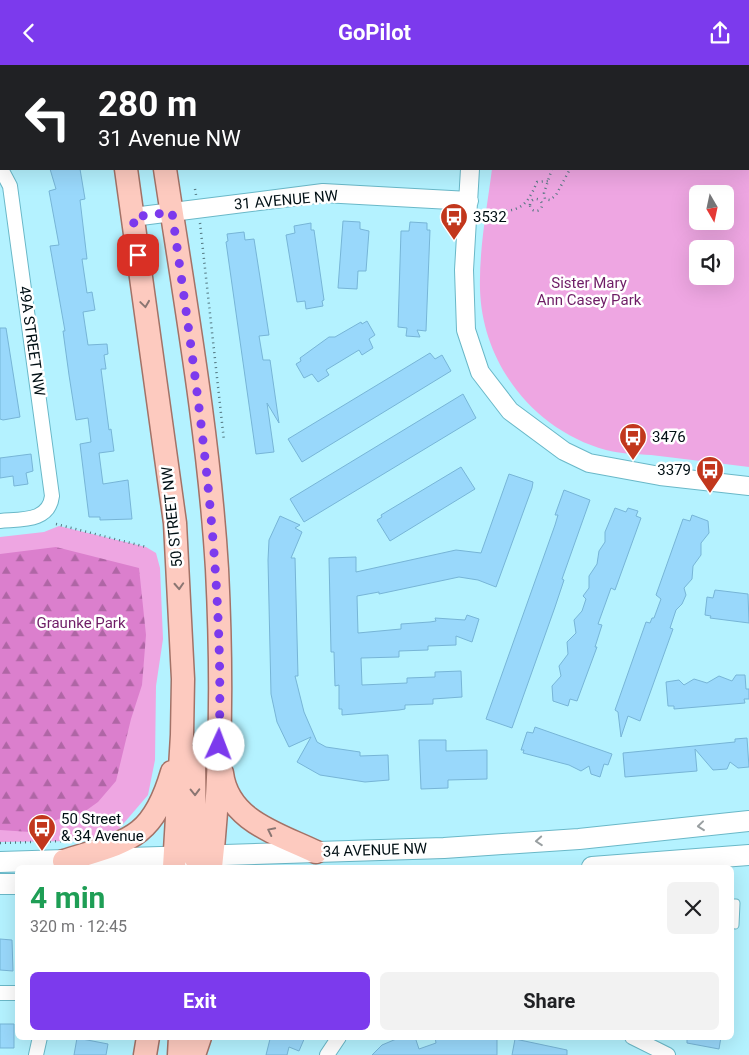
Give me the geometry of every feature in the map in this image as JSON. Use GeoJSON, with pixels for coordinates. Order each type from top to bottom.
{"type":"FeatureCollection","features":[{"type":"Feature","properties":{"kind":"main road","name":"50 STREET NW"},"geometry":{"type":"LineString","coordinates":[[126,170],[175,523],[181,622],[182,735],[193,863]]}},
{"type":"Feature","properties":{"kind":"main road"},"geometry":{"type":"LineString","coordinates":[[165,170],[201,415],[216,569],[219,745],[224,782],[229,798],[238,811],[267,830],[316,852]]}},
{"type":"Feature","properties":{"kind":"main road"},"geometry":{"type":"LineString","coordinates":[[181,622],[194,689],[193,863]]}},
{"type":"Feature","properties":{"kind":"main road"},"geometry":{"type":"LineString","coordinates":[[66,851],[127,841],[144,829],[159,809],[166,792],[182,735]]}},
{"type":"Feature","properties":{"kind":"main road"},"geometry":{"type":"LineString","coordinates":[[193,863],[219,745]]}},
{"type":"Feature","properties":{"kind":"main road","name":"34 AVENUE NW"},"geometry":{"type":"LineString","coordinates":[[0,862],[66,851],[193,863],[316,852],[444,848],[579,839],[749,821]]}},
{"type":"Feature","properties":{"kind":"main road"},"geometry":{"type":"LineString","coordinates":[[618,865],[749,855]]}},
{"type":"Feature","properties":{"kind":"main road"},"geometry":{"type":"LineString","coordinates":[[0,884],[15,884]]}},
{"type":"Feature","properties":{"kind":"main road"},"geometry":{"type":"LineString","coordinates":[[145,1055],[148,1040]]}},
{"type":"Feature","properties":{"kind":"main road"},"geometry":{"type":"LineString","coordinates":[[179,1055],[180,1040]]}},
{"type":"Feature","properties":{"kind":"main road"},"geometry":{"type":"LineString","coordinates":[[186,1055],[189,1040]]}},
{"type":"Feature","properties":{"kind":"main road"},"geometry":{"type":"LineString","coordinates":[[194,1055],[199,1040]]}},
{"type":"Feature","properties":{"kind":"street","name":"49A STREET NW"},"geometry":{"type":"LineString","coordinates":[[0,521],[39,516],[51,504],[52,487],[10,185],[2,170]]}},
{"type":"Feature","properties":{"kind":"street"},"geometry":{"type":"LineString","coordinates":[[470,170],[464,270],[466,330],[480,372],[510,411],[564,451],[589,463],[660,476],[749,486]]}},
{"type":"Feature","properties":{"kind":"street","name":"31 AVENUE NW"},"geometry":{"type":"LineString","coordinates":[[133,217],[323,193],[469,201]]}},
{"type":"Feature","properties":{"kind":"street"},"geometry":{"type":"LineString","coordinates":[[0,993],[15,993]]}},
{"type":"Feature","properties":{"kind":"street"},"geometry":{"type":"LineString","coordinates":[[36,1055],[39,1040]]}},
{"type":"Feature","properties":{"kind":"street"},"geometry":{"type":"LineString","coordinates":[[327,1055],[337,1040]]}},
{"type":"Feature","properties":{"kind":"street"},"geometry":{"type":"LineString","coordinates":[[640,1040],[668,1055]]}},
{"type":"Feature","properties":{"kind":"lane"},"geometry":{"type":"LineString","coordinates":[[734,903],[736,903],[735,925]]}},
{"type":"Feature","properties":{"kind":"path"},"geometry":{"type":"LineString","coordinates":[[552,170],[544,197],[550,200],[556,195],[569,170]]}},
{"type":"Feature","properties":{"kind":"path"},"geometry":{"type":"LineString","coordinates":[[491,211],[514,210],[529,201],[533,199],[539,199],[542,203],[541,209],[532,210],[529,201],[537,182],[549,181]]}},
{"type":"Feature","properties":{"kind":"path"},"geometry":{"type":"LineString","coordinates":[[56,524],[146,547]]}},
{"type":"Feature","properties":{"kind":"path"},"geometry":{"type":"LineString","coordinates":[[0,843],[66,851]]}},
{"type":"Feature","properties":{"kind":"green space","name":"Sister Mary Ann Casey Park"},"geometry":{"type":"Polygon","coordinates":[[[492,170],[749,170],[749,467],[606,450],[580,440],[556,427],[535,410],[517,390],[502,368],[490,343],[483,317],[480,289],[481,259],[492,170]]]}},
{"type":"Feature","properties":{"kind":"green space","name":"Graunke Park"},"geometry":{"type":"Polygon","coordinates":[[[59,526],[146,547],[156,553],[160,568],[163,639],[156,686],[155,760],[148,795],[118,830],[97,838],[75,841],[0,842],[0,537],[44,532],[59,526]]]}},
{"type":"Feature","properties":{"kind":"green space","name":"Graunke Park"},"geometry":{"type":"Polygon","coordinates":[[[56,547],[139,568],[146,635],[142,685],[131,719],[116,781],[98,802],[84,812],[65,816],[30,832],[0,830],[0,554],[56,547]]]}},
{"type":"Feature","properties":{"kind":"building"},"geometry":{"type":"Polygon","coordinates":[[[50,170],[80,170],[85,199],[80,200],[87,259],[82,259],[87,293],[92,292],[95,310],[83,312],[88,345],[107,344],[108,354],[104,355],[106,369],[101,369],[109,430],[111,429],[114,451],[99,453],[103,484],[128,480],[132,519],[100,520],[100,517],[89,517],[80,444],[91,442],[88,418],[76,420],[63,331],[65,331],[50,246],[59,245],[49,191],[56,189],[50,170]]]}},
{"type":"Feature","properties":{"kind":"building"},"geometry":{"type":"Polygon","coordinates":[[[343,221],[360,222],[360,229],[369,231],[366,271],[358,271],[357,289],[338,288],[343,221]]]}},
{"type":"Feature","properties":{"kind":"building"},"geometry":{"type":"Polygon","coordinates":[[[410,222],[427,223],[427,230],[430,230],[426,331],[417,330],[420,337],[406,336],[407,328],[398,327],[401,231],[409,231],[410,222]]]}},
{"type":"Feature","properties":{"kind":"building"},"geometry":{"type":"Polygon","coordinates":[[[311,223],[311,230],[314,230],[324,300],[322,301],[323,306],[306,309],[305,301],[297,302],[286,235],[295,233],[294,226],[311,223]]]}},
{"type":"Feature","properties":{"kind":"building"},"geometry":{"type":"Polygon","coordinates":[[[244,232],[245,240],[254,239],[269,335],[259,336],[263,360],[270,360],[279,423],[267,403],[274,452],[256,454],[226,242],[228,241],[227,234],[244,232]]]}},
{"type":"Feature","properties":{"kind":"building"},"geometry":{"type":"Polygon","coordinates":[[[367,321],[375,335],[369,339],[373,348],[362,355],[359,350],[326,370],[329,375],[318,382],[312,374],[304,378],[296,364],[301,361],[300,358],[329,337],[335,337],[361,322],[362,324],[367,321]]]}},
{"type":"Feature","properties":{"kind":"building"},"geometry":{"type":"Polygon","coordinates":[[[0,328],[6,328],[20,417],[3,420],[0,419],[0,328]]]}},
{"type":"Feature","properties":{"kind":"building"},"geometry":{"type":"Polygon","coordinates":[[[430,353],[435,359],[442,355],[451,371],[302,462],[288,439],[430,353]]]}},
{"type":"Feature","properties":{"kind":"building"},"geometry":{"type":"Polygon","coordinates":[[[463,394],[476,418],[304,522],[290,499],[463,394]]]}},
{"type":"Feature","properties":{"kind":"building"},"geometry":{"type":"Polygon","coordinates":[[[31,454],[33,471],[26,473],[28,484],[14,486],[13,476],[0,478],[0,458],[31,454]]]}},
{"type":"Feature","properties":{"kind":"building"},"geometry":{"type":"Polygon","coordinates":[[[461,467],[475,489],[390,541],[377,520],[382,517],[381,515],[461,467]]]}},
{"type":"Feature","properties":{"kind":"building"},"geometry":{"type":"Polygon","coordinates":[[[509,474],[533,482],[496,587],[478,580],[459,577],[379,594],[379,592],[357,596],[358,633],[401,629],[401,624],[436,621],[435,618],[465,620],[467,615],[479,619],[472,642],[456,636],[456,645],[428,646],[428,650],[399,651],[399,657],[361,658],[362,685],[407,683],[407,678],[435,677],[435,672],[461,671],[462,697],[433,699],[433,704],[405,705],[405,709],[399,710],[342,715],[342,709],[339,709],[339,685],[335,686],[334,652],[331,652],[329,558],[356,557],[356,572],[456,550],[481,553],[509,474]]]}},
{"type":"Feature","properties":{"kind":"building"},"geometry":{"type":"Polygon","coordinates":[[[564,490],[590,500],[562,579],[564,580],[555,607],[512,728],[486,719],[555,525],[558,515],[555,515],[564,490]]]}},
{"type":"Feature","properties":{"kind":"building"},"geometry":{"type":"Polygon","coordinates":[[[615,508],[626,512],[628,508],[638,511],[636,516],[641,518],[615,590],[611,588],[598,624],[602,625],[595,647],[597,647],[577,701],[570,699],[568,706],[553,701],[552,686],[561,676],[559,666],[568,654],[567,642],[576,633],[574,620],[582,611],[586,599],[583,596],[589,588],[589,576],[597,564],[599,551],[605,542],[605,532],[615,508]]]}},
{"type":"Feature","properties":{"kind":"building"},"geometry":{"type":"Polygon","coordinates":[[[692,515],[708,521],[709,533],[701,543],[701,555],[693,566],[692,579],[684,588],[686,595],[682,604],[676,610],[670,628],[673,629],[640,721],[628,716],[621,737],[618,712],[615,710],[646,622],[650,623],[652,618],[654,618],[661,599],[656,595],[683,519],[690,521],[692,515]]]}},
{"type":"Feature","properties":{"kind":"building"},"geometry":{"type":"Polygon","coordinates":[[[280,516],[300,525],[295,528],[302,532],[291,558],[295,558],[298,676],[295,676],[304,712],[317,742],[326,747],[360,752],[360,756],[388,755],[389,780],[365,782],[320,775],[297,762],[311,737],[289,747],[277,722],[271,694],[268,560],[269,540],[280,516]]]}},
{"type":"Feature","properties":{"kind":"building"},"geometry":{"type":"Polygon","coordinates":[[[715,590],[748,594],[749,623],[710,618],[711,616],[705,615],[707,597],[713,598],[715,590]]]}},
{"type":"Feature","properties":{"kind":"building"},"geometry":{"type":"Polygon","coordinates":[[[736,675],[745,675],[746,689],[749,689],[749,699],[744,699],[745,703],[674,709],[674,706],[668,706],[666,682],[679,680],[684,685],[694,679],[707,683],[719,676],[732,681],[736,675]]]}},
{"type":"Feature","properties":{"kind":"building"},"geometry":{"type":"Polygon","coordinates":[[[535,727],[612,754],[608,765],[604,764],[600,777],[591,774],[589,766],[581,771],[569,765],[523,753],[524,750],[521,750],[527,732],[533,733],[535,727]]]}},
{"type":"Feature","properties":{"kind":"building"},"geometry":{"type":"Polygon","coordinates":[[[747,738],[749,767],[738,768],[730,762],[727,769],[713,770],[695,749],[697,771],[625,777],[623,753],[735,742],[735,739],[747,738]]]}},
{"type":"Feature","properties":{"kind":"building"},"geometry":{"type":"Polygon","coordinates":[[[419,740],[446,740],[446,751],[487,750],[487,779],[448,780],[448,788],[421,789],[419,740]]]}},
{"type":"Feature","properties":{"kind":"building"},"geometry":{"type":"Polygon","coordinates":[[[0,939],[12,940],[13,971],[0,970],[0,939]]]}},
{"type":"Feature","properties":{"kind":"building"},"geometry":{"type":"Polygon","coordinates":[[[0,1024],[14,1024],[14,1048],[0,1048],[0,1024]]]}},
{"type":"Feature","properties":{"kind":"building"},"geometry":{"type":"Polygon","coordinates":[[[77,1040],[108,1044],[106,1055],[74,1055],[77,1040]]]}},
{"type":"Feature","properties":{"kind":"building"},"geometry":{"type":"Polygon","coordinates":[[[270,1040],[304,1040],[299,1051],[289,1047],[287,1055],[266,1055],[270,1040]]]}},
{"type":"Feature","properties":{"kind":"building"},"geometry":{"type":"Polygon","coordinates":[[[394,1040],[416,1040],[419,1049],[436,1043],[436,1040],[497,1040],[497,1055],[372,1055],[382,1045],[394,1040]]]}},
{"type":"Feature","properties":{"kind":"building"},"geometry":{"type":"Polygon","coordinates":[[[515,1040],[567,1050],[567,1055],[512,1055],[515,1040]]]}},
{"type":"Feature","properties":{"kind":"building"},"geometry":{"type":"Polygon","coordinates":[[[687,1040],[720,1040],[719,1049],[687,1043],[687,1040]]]}},
{"type":"Feature","properties":{"kind":"place","name":"3532"},"geometry":{"type":"Point","coordinates":[454,241]}},
{"type":"Feature","properties":{"kind":"place","name":"3476"},"geometry":{"type":"Point","coordinates":[633,461]}},
{"type":"Feature","properties":{"kind":"place","name":"3379"},"geometry":{"type":"Point","coordinates":[710,494]}},
{"type":"Feature","properties":{"kind":"place","name":"50 Street & 34 Avenue"},"geometry":{"type":"Point","coordinates":[42,852]}},
{"type":"Feature","properties":{"kind":"route"},"geometry":{"type":"LineString","coordinates":[[138,255],[133,217],[172,212],[201,415],[216,569],[220,715],[219,745]]}}]}
